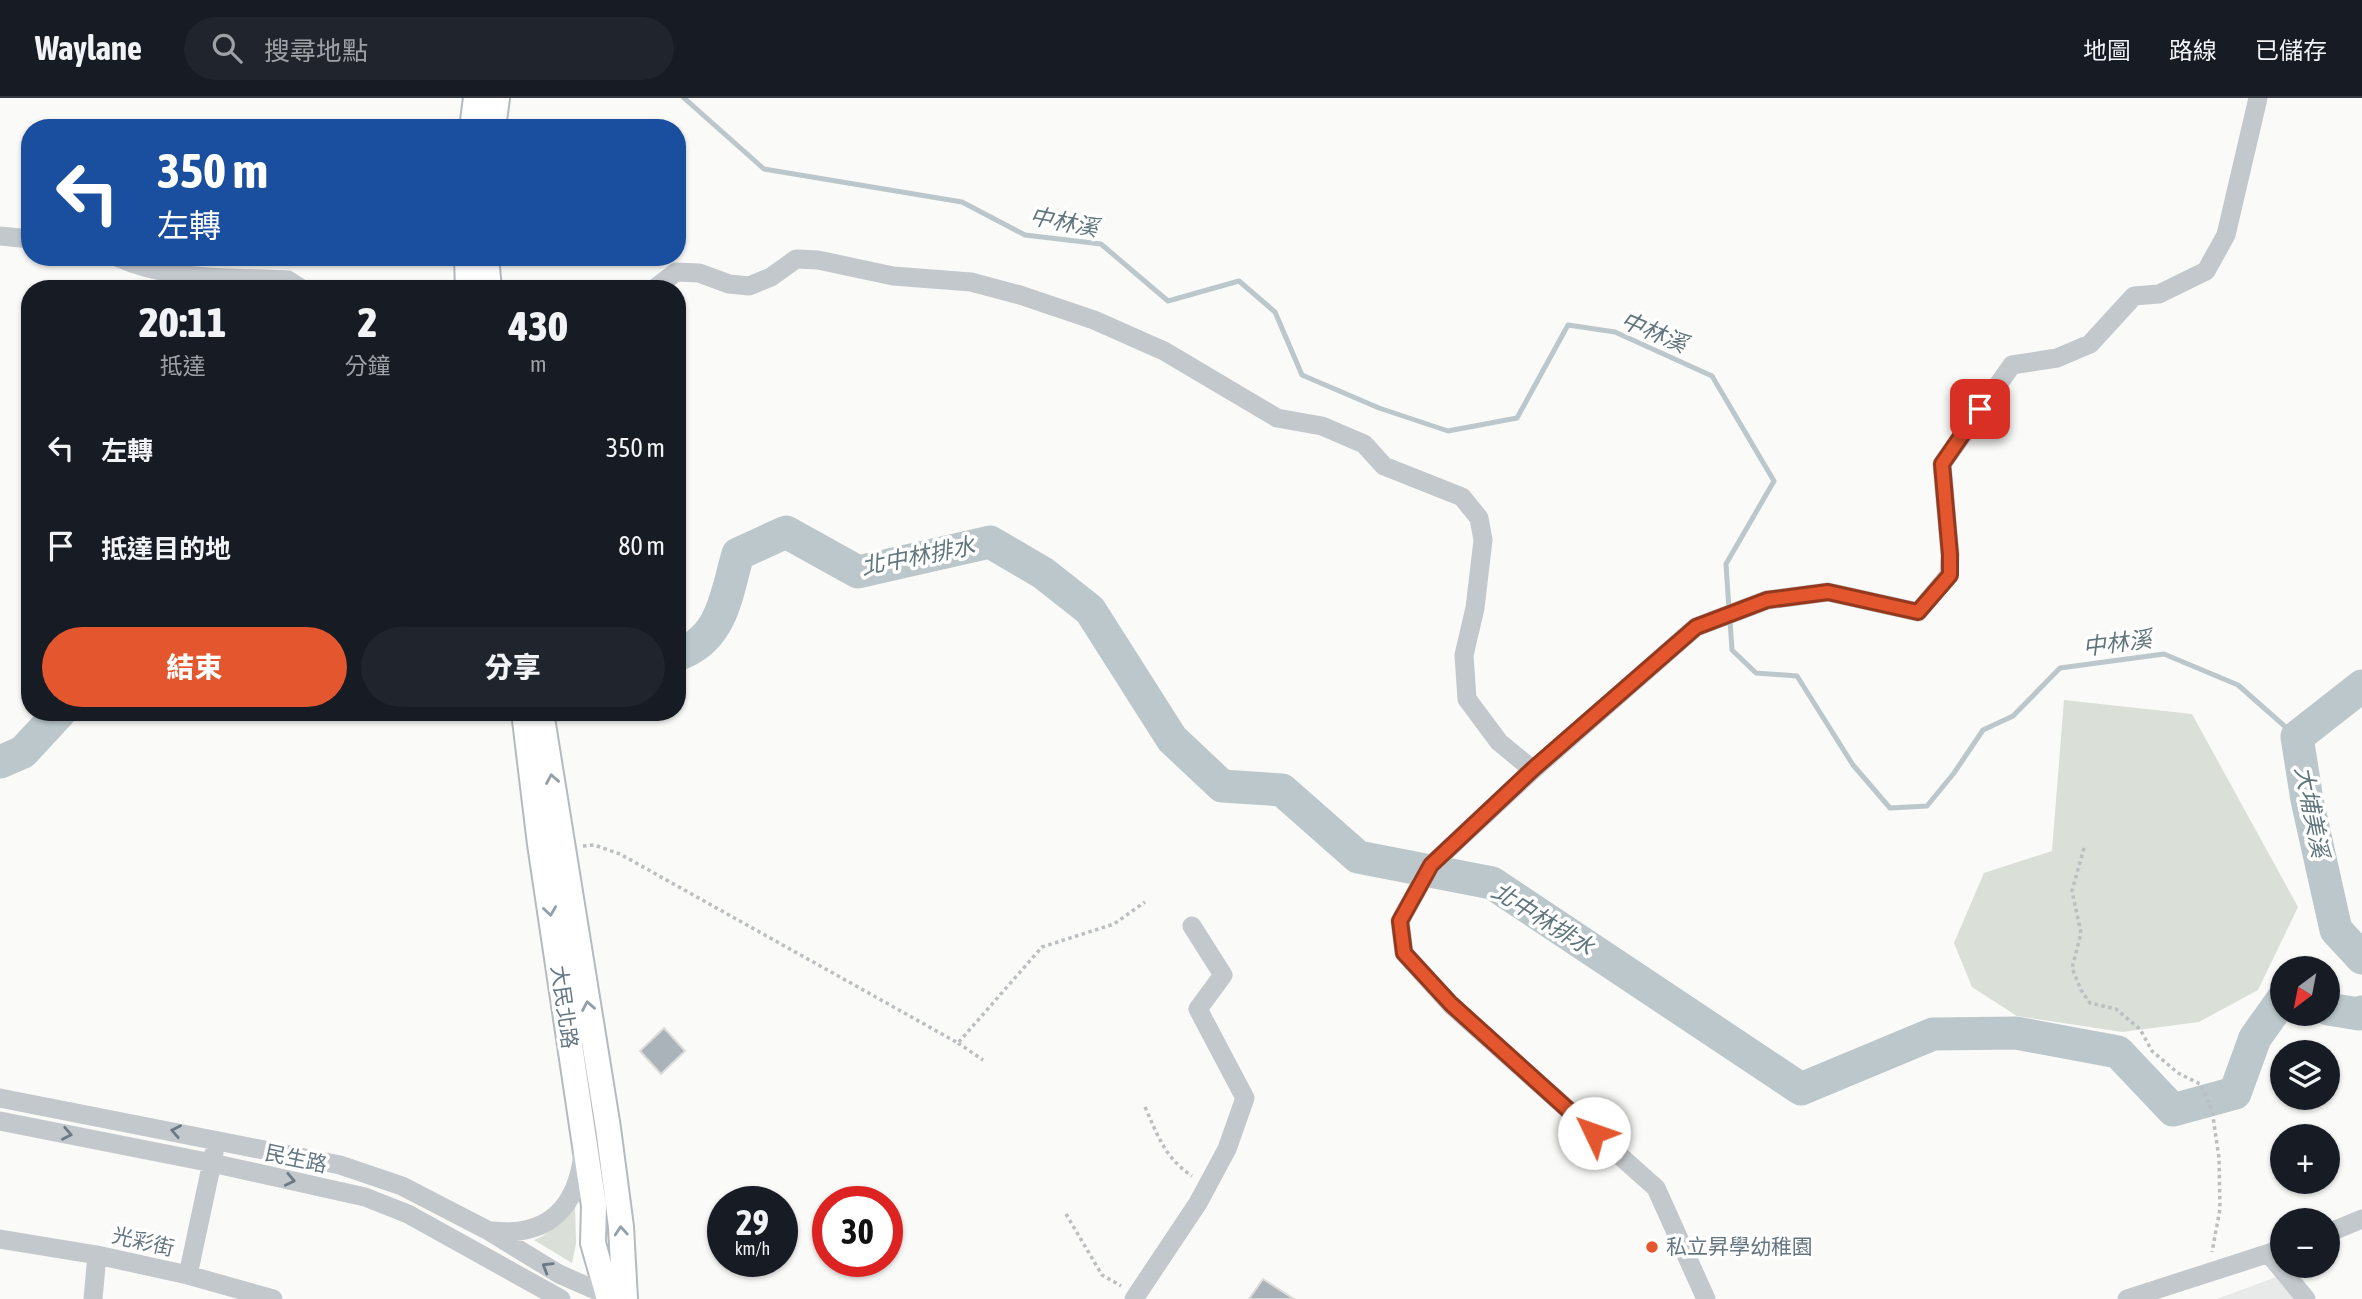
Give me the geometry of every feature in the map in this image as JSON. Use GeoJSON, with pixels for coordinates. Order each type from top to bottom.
{"type":"FeatureCollection","features":[{"type":"Feature","properties":{"kind":"main road"},"geometry":{"type":"LineString","coordinates":[[473,119],[476,98]]}},
{"type":"Feature","properties":{"kind":"main road"},"geometry":{"type":"LineString","coordinates":[[494,119],[497,98]]}},
{"type":"Feature","properties":{"kind":"main road","name":"大民北路"},"geometry":{"type":"LineString","coordinates":[[525,721],[540,844],[594,1206],[593,1243],[614,1298]]}},
{"type":"Feature","properties":{"kind":"main road","name":"大民北路"},"geometry":{"type":"LineString","coordinates":[[543,721],[608,1128],[621,1227],[614,1298]]}},
{"type":"Feature","properties":{"kind":"street"},"geometry":{"type":"LineString","coordinates":[[1706,1299],[1656,1188],[1451,1004],[1404,953],[1400,921],[1431,865],[1533,769],[1696,627],[1767,600],[1828,592],[1918,612],[1950,575],[1942,464],[2012,365],[2057,358],[2090,344],[2134,296],[2160,294],[2206,271],[2226,235],[2258,98]]}},
{"type":"Feature","properties":{"kind":"street"},"geometry":{"type":"LineString","coordinates":[[0,236],[21,238]]}},
{"type":"Feature","properties":{"kind":"street"},"geometry":{"type":"LineString","coordinates":[[666,280],[676,272],[699,273],[729,284],[749,286],[771,277],[796,260],[818,260],[892,276],[971,282],[996,288],[1094,320],[1164,351],[1277,418],[1322,426],[1364,444],[1384,466],[1462,497],[1479,518],[1483,540],[1475,608],[1464,654],[1467,699],[1499,742],[1533,769]]}},
{"type":"Feature","properties":{"kind":"street"},"geometry":{"type":"LineString","coordinates":[[139,266],[172,273],[288,280]]}},
{"type":"Feature","properties":{"kind":"street"},"geometry":{"type":"LineString","coordinates":[[1135,1297],[1207,1186],[1227,1149],[1245,1098],[1198,1009],[1223,975],[1192,926]]}},
{"type":"Feature","properties":{"kind":"street"},"geometry":{"type":"LineString","coordinates":[[0,1098],[340,1165],[402,1185],[487,1230],[559,1274],[614,1298]]}},
{"type":"Feature","properties":{"kind":"street","name":"民生路"},"geometry":{"type":"LineString","coordinates":[[0,1121],[365,1197],[408,1214],[561,1299]]}},
{"type":"Feature","properties":{"kind":"street"},"geometry":{"type":"LineString","coordinates":[[188,1275],[217,1140]]}},
{"type":"Feature","properties":{"kind":"street"},"geometry":{"type":"LineString","coordinates":[[487,1230],[512,1233],[536,1227],[566,1208],[581,1172],[584,1142]]}},
{"type":"Feature","properties":{"kind":"street"},"geometry":{"type":"LineString","coordinates":[[2340,1228],[2362,1219]]}},
{"type":"Feature","properties":{"kind":"street","name":"光彩街"},"geometry":{"type":"LineString","coordinates":[[0,1239],[97,1255],[188,1275],[273,1299]]}},
{"type":"Feature","properties":{"kind":"street"},"geometry":{"type":"LineString","coordinates":[[2127,1299],[2208,1271],[2270,1254]]}},
{"type":"Feature","properties":{"kind":"street"},"geometry":{"type":"LineString","coordinates":[[93,1299],[97,1255]]}},
{"type":"Feature","properties":{"kind":"street"},"geometry":{"type":"LineString","coordinates":[[2293,1278],[2306,1299]]}},
{"type":"Feature","properties":{"kind":"path"},"geometry":{"type":"LineString","coordinates":[[564,846],[594,845],[620,854],[958,1043],[983,1060]]}},
{"type":"Feature","properties":{"kind":"path"},"geometry":{"type":"LineString","coordinates":[[2084,848],[2072,891],[2081,933],[2072,968],[2081,990],[2090,1003],[2116,1009],[2140,1029],[2152,1051],[2178,1073],[2200,1084],[2212,1110],[2219,1158],[2220,1209],[2208,1271]]}},
{"type":"Feature","properties":{"kind":"path"},"geometry":{"type":"LineString","coordinates":[[958,1043],[1042,947],[1114,924],[1145,902]]}},
{"type":"Feature","properties":{"kind":"path"},"geometry":{"type":"LineString","coordinates":[[1145,1107],[1165,1150],[1178,1166],[1207,1186]]}},
{"type":"Feature","properties":{"kind":"path"},"geometry":{"type":"LineString","coordinates":[[1066,1214],[1102,1275],[1135,1297]]}},
{"type":"Feature","properties":{"kind":"shaded area"},"geometry":{"type":"Polygon","coordinates":[[[2064,700],[2192,714],[2298,907],[2274,956],[2270,956],[2270,965],[2258,990],[2199,1022],[2122,1032],[2017,1016],[1972,987],[1954,943],[1984,873],[2052,851],[2064,700]]]}},
{"type":"Feature","properties":{"kind":"shaded area"},"geometry":{"type":"Polygon","coordinates":[[[575,1206],[576,1243],[572,1263],[534,1240],[543,1236],[575,1206]]]}},
{"type":"Feature","properties":{"kind":"shaded area"},"geometry":{"type":"Polygon","coordinates":[[[2277,1278],[2294,1299],[2217,1299],[2277,1278]]]}},
{"type":"Feature","properties":{"kind":"building"},"geometry":{"type":"Polygon","coordinates":[[[664,1028],[685,1051],[661,1074],[640,1051],[664,1028]]]}},
{"type":"Feature","properties":{"kind":"building"},"geometry":{"type":"Polygon","coordinates":[[[1263,1279],[1294,1299],[1249,1299],[1263,1279]]]}},
{"type":"Feature","properties":{"kind":"waterway","name":"中林溪"},"geometry":{"type":"LineString","coordinates":[[684,98],[764,169],[962,202],[1025,235],[1101,244],[1168,301],[1239,281],[1275,312],[1302,375],[1379,408],[1448,431],[1517,418],[1568,325],[1615,332],[1712,376],[1774,481],[1726,564],[1729,610]]}},
{"type":"Feature","properties":{"kind":"waterway","name":"北中林排水"},"geometry":{"type":"LineString","coordinates":[[686,651],[704,638],[720,614],[738,554],[786,532],[858,572],[990,542],[1043,573],[1090,610],[1172,739],[1222,786],[1282,790],[1358,857],[1492,883],[1801,1089],[1933,1034],[2016,1033],[2118,1052],[2173,1110],[2235,1093],[2255,1038],[2270,1017]]}},
{"type":"Feature","properties":{"kind":"waterway","name":"中林溪"},"geometry":{"type":"LineString","coordinates":[[1730,620],[1732,650],[1756,673],[1797,676],[1853,765],[1890,808],[1927,806],[1954,773],[1983,730],[2013,716],[2060,668],[2164,654],[2238,685],[2297,737]]}},
{"type":"Feature","properties":{"kind":"waterway","name":"大埔美溪"},"geometry":{"type":"LineString","coordinates":[[2362,686],[2297,737],[2307,800],[2336,930],[2362,958]]}},
{"type":"Feature","properties":{"kind":"waterway","name":"北中林排水"},"geometry":{"type":"LineString","coordinates":[[0,762],[23,752],[52,721]]}},
{"type":"Feature","properties":{"kind":"waterway","name":"北中林排水"},"geometry":{"type":"LineString","coordinates":[[2340,1011],[2359,1014],[2362,1012]]}},
{"type":"Feature","properties":{"kind":"place","name":"私立昇學幼稚園"},"geometry":{"type":"Point","coordinates":[1652,1247]}},
{"type":"Feature","properties":{"kind":"route"},"geometry":{"type":"LineString","coordinates":[[1594,1133],[1451,1004],[1404,953],[1400,921],[1431,865],[1533,769],[1696,627],[1767,600],[1828,592],[1918,612],[1950,575],[1942,464],[1980,409]]}}]}
